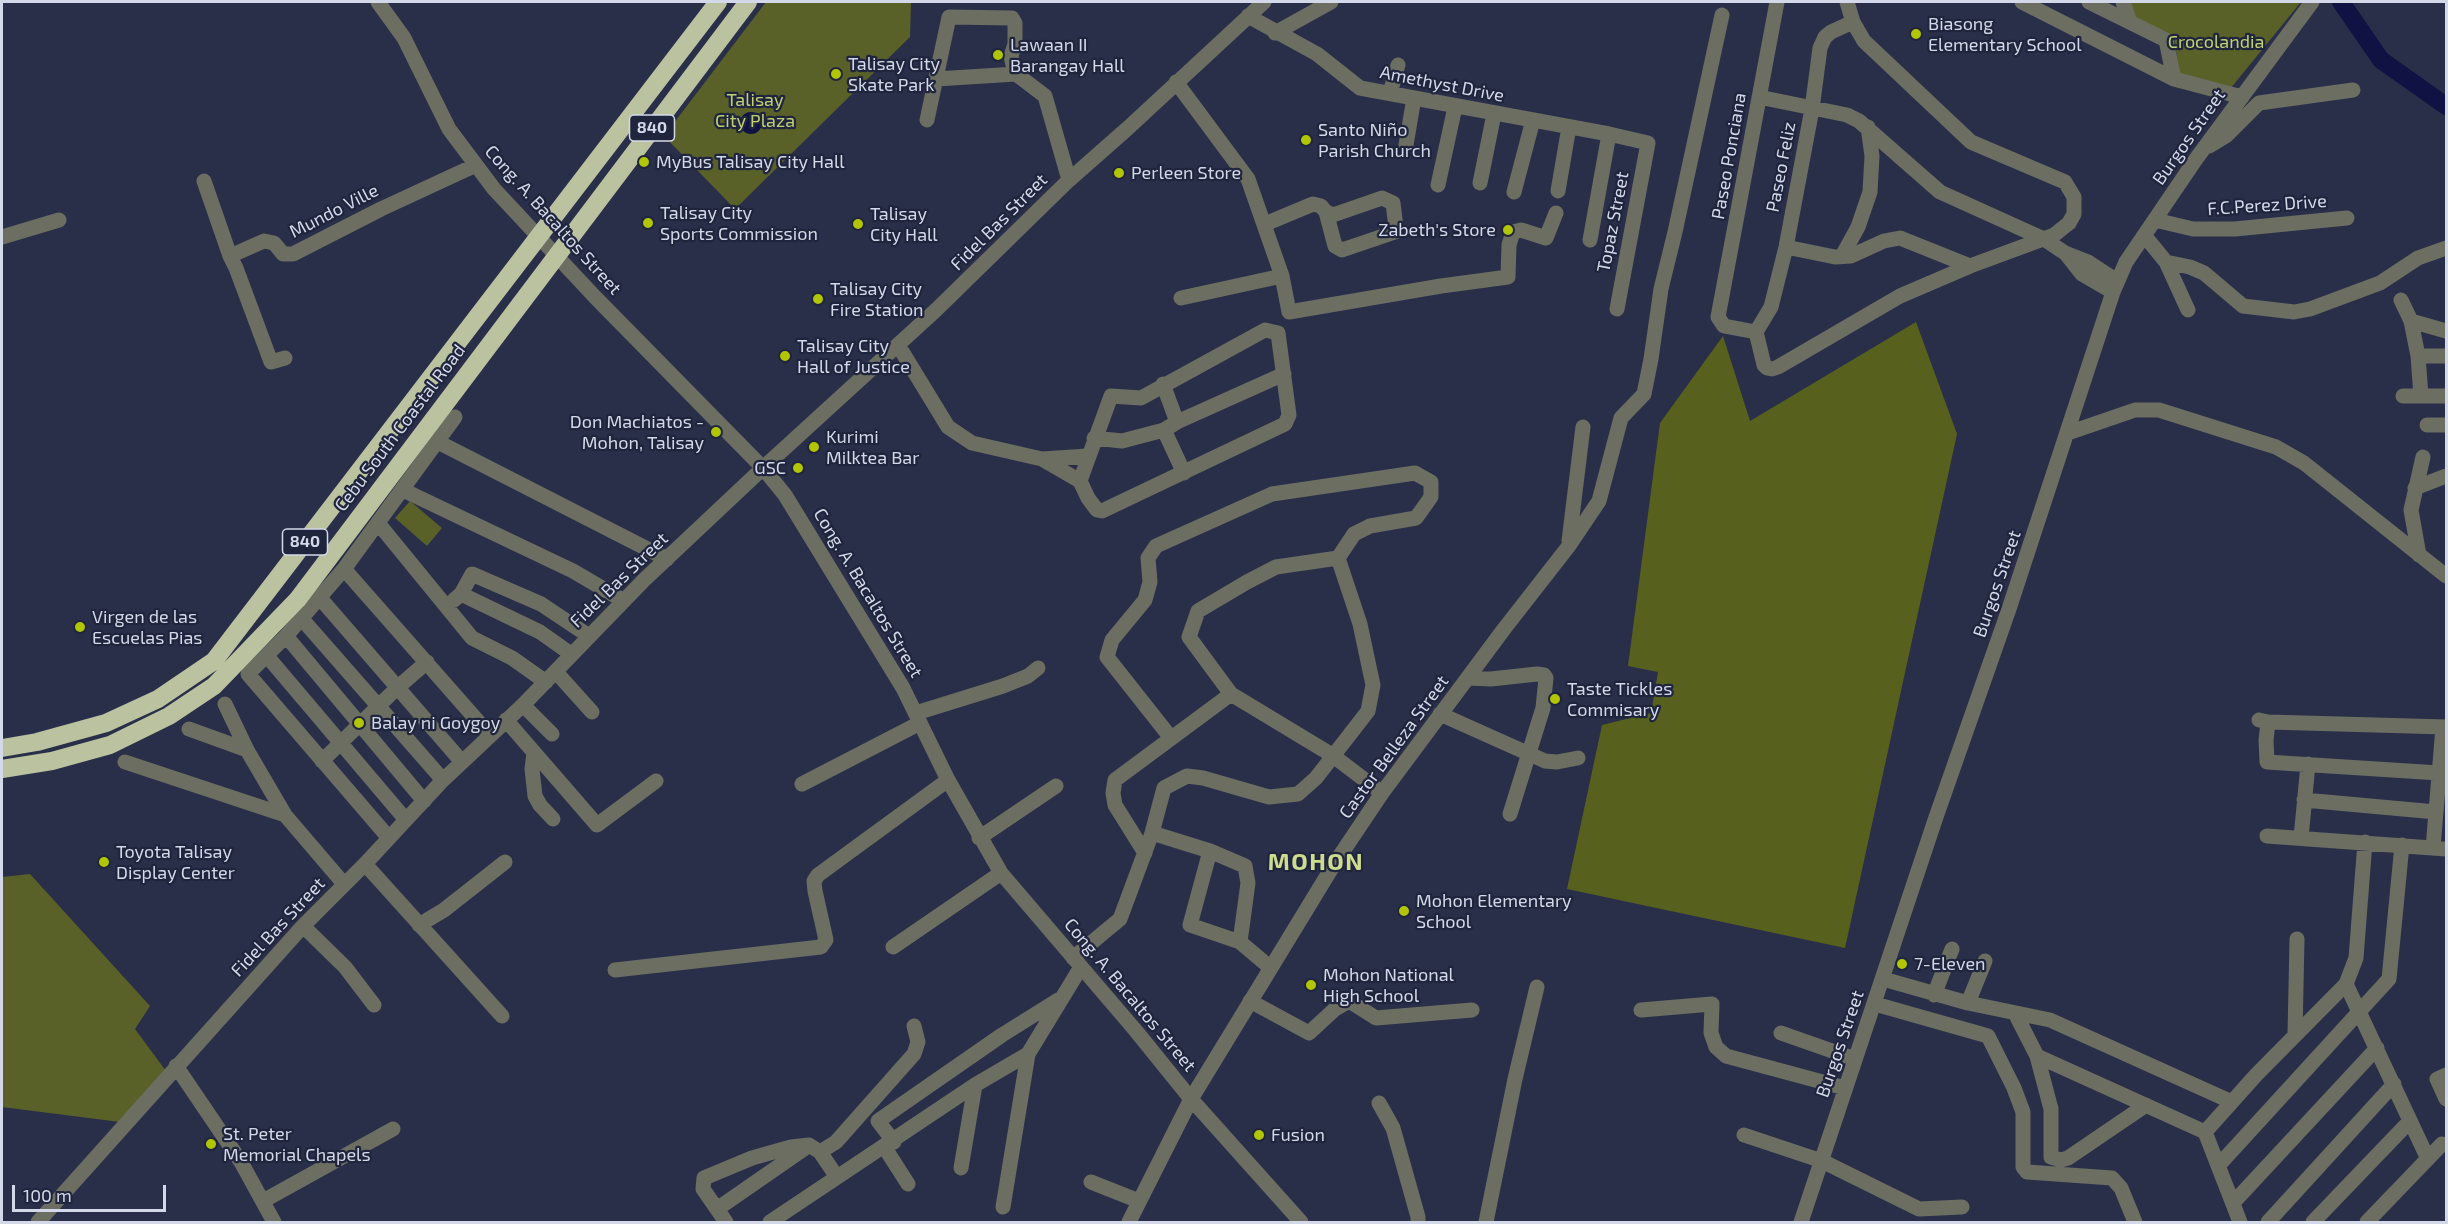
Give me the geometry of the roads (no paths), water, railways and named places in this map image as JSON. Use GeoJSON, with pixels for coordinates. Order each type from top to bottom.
{"type":"FeatureCollection","features":[{"type":"Feature","properties":{"kind":"highway","name":"Cebu South Coastal Road"},"geometry":{"type":"LineString","coordinates":[[2,748],[37,742],[106,723],[158,699],[214,661],[718,2]]}},
{"type":"Feature","properties":{"kind":"highway","name":"Cebu South Coastal Road"},"geometry":{"type":"LineString","coordinates":[[2,769],[52,761],[110,745],[169,716],[214,686],[298,599],[321,587],[555,255],[748,2]]}},
{"type":"Feature","properties":{"kind":"street","name":"Cong. A. Bacaltos Street"},"geometry":{"type":"LineString","coordinates":[[378,2],[405,38],[449,129],[494,189],[716,423],[763,468],[785,495],[918,718],[948,780],[1000,873],[1191,1099],[1301,1222]]}},
{"type":"Feature","properties":{"kind":"street","name":"Fidel Bas Street"},"geometry":{"type":"LineString","coordinates":[[38,1222],[303,926],[365,864],[443,780],[523,705],[624,601],[763,468],[1017,233],[1069,180],[1264,2]]}},
{"type":"Feature","properties":{"kind":"street"},"geometry":{"type":"LineString","coordinates":[[1275,33],[1331,2]]}},
{"type":"Feature","properties":{"kind":"street","name":"Paseo Ponciana"},"geometry":{"type":"LineString","coordinates":[[1756,332],[1724,326],[1719,317],[1777,2]]}},
{"type":"Feature","properties":{"kind":"street"},"geometry":{"type":"LineString","coordinates":[[1756,332],[1764,364],[1767,368],[1778,367],[1900,296],[1970,266],[2044,239],[2064,228],[2074,214],[2074,197],[2065,182],[1971,142],[1864,41],[1853,22],[1847,2]]}},
{"type":"Feature","properties":{"kind":"street"},"geometry":{"type":"LineString","coordinates":[[2022,2],[2174,79],[2242,97]]}},
{"type":"Feature","properties":{"kind":"street"},"geometry":{"type":"LineString","coordinates":[[2089,2],[2166,40],[2174,79]]}},
{"type":"Feature","properties":{"kind":"street"},"geometry":{"type":"LineString","coordinates":[[2123,2],[2130,22]]}},
{"type":"Feature","properties":{"kind":"street","name":"Burgos Street"},"geometry":{"type":"LineString","coordinates":[[1801,1222],[2068,433],[2115,286],[2126,262],[2204,148],[2312,2]]}},
{"type":"Feature","properties":{"kind":"street","name":"Castor Belleza Street"},"geometry":{"type":"LineString","coordinates":[[1129,1222],[1191,1099],[1334,866],[1382,793],[1568,547],[1599,501],[1607,478],[1621,418],[1644,394],[1660,289],[1675,232],[1722,15]]}},
{"type":"Feature","properties":{"kind":"street","name":"Amethyst Drive"},"geometry":{"type":"LineString","coordinates":[[1248,16],[1275,33],[1317,54],[1360,88],[1648,143]]}},
{"type":"Feature","properties":{"kind":"street"},"geometry":{"type":"LineString","coordinates":[[927,120],[936,79],[950,46],[949,17],[1012,18],[1015,23],[1015,33],[1011,56],[1016,74],[1045,96],[1069,180]]}},
{"type":"Feature","properties":{"kind":"street","name":"Paseo Feliz"},"geometry":{"type":"LineString","coordinates":[[1756,332],[1771,307],[1786,247],[1812,109],[1820,48],[1831,32],[1853,22]]}},
{"type":"Feature","properties":{"kind":"street"},"geometry":{"type":"LineString","coordinates":[[1390,93],[1398,65]]}},
{"type":"Feature","properties":{"kind":"street"},"geometry":{"type":"LineString","coordinates":[[936,79],[1016,74]]}},
{"type":"Feature","properties":{"kind":"street"},"geometry":{"type":"LineString","coordinates":[[1176,82],[1248,179],[1282,276],[1289,312],[1508,277],[1509,246],[1513,232],[1521,230],[1546,238],[1556,213]]}},
{"type":"Feature","properties":{"kind":"street"},"geometry":{"type":"LineString","coordinates":[[2204,148],[2227,135],[2259,103],[2353,90]]}},
{"type":"Feature","properties":{"kind":"street"},"geometry":{"type":"LineString","coordinates":[[1759,97],[1847,115],[1868,127],[1940,192],[2044,239],[2065,253],[2088,262],[2115,286]]}},
{"type":"Feature","properties":{"kind":"street"},"geometry":{"type":"LineString","coordinates":[[1406,145],[1414,98]]}},
{"type":"Feature","properties":{"kind":"street"},"geometry":{"type":"LineString","coordinates":[[1438,185],[1455,107]]}},
{"type":"Feature","properties":{"kind":"street"},"geometry":{"type":"LineString","coordinates":[[1480,183],[1494,114]]}},
{"type":"Feature","properties":{"kind":"street"},"geometry":{"type":"LineString","coordinates":[[1514,192],[1533,120]]}},
{"type":"Feature","properties":{"kind":"street"},"geometry":{"type":"LineString","coordinates":[[1558,192],[1569,127]]}},
{"type":"Feature","properties":{"kind":"street"},"geometry":{"type":"LineString","coordinates":[[1842,256],[1858,227],[1870,192],[1872,156],[1868,127]]}},
{"type":"Feature","properties":{"kind":"street"},"geometry":{"type":"LineString","coordinates":[[1590,240],[1609,134]]}},
{"type":"Feature","properties":{"kind":"street","name":"Topaz Street"},"geometry":{"type":"LineString","coordinates":[[1617,309],[1648,143]]}},
{"type":"Feature","properties":{"kind":"street","name":"Mundo Ville"},"geometry":{"type":"LineString","coordinates":[[230,256],[268,241],[274,243],[284,254],[293,254],[381,209],[476,165]]}},
{"type":"Feature","properties":{"kind":"street"},"geometry":{"type":"LineString","coordinates":[[204,181],[271,362],[285,358]]}},
{"type":"Feature","properties":{"kind":"street"},"geometry":{"type":"LineString","coordinates":[[1265,224],[1313,204],[1322,206],[1326,212],[1335,246],[1342,250],[1395,232],[1393,203],[1388,199],[1382,198],[1334,215],[1326,212]]}},
{"type":"Feature","properties":{"kind":"street","name":"F.C.Perez Drive"},"geometry":{"type":"LineString","coordinates":[[2155,220],[2193,229],[2235,229],[2347,218]]}},
{"type":"Feature","properties":{"kind":"street"},"geometry":{"type":"LineString","coordinates":[[2,237],[59,220]]}},
{"type":"Feature","properties":{"kind":"street"},"geometry":{"type":"LineString","coordinates":[[2144,235],[2166,262],[2188,310]]}},
{"type":"Feature","properties":{"kind":"street"},"geometry":{"type":"LineString","coordinates":[[1786,247],[1835,257],[1851,256],[1884,241],[1900,238],[1970,266]]}},
{"type":"Feature","properties":{"kind":"street"},"geometry":{"type":"LineString","coordinates":[[2166,262],[2190,267],[2204,273],[2243,306],[2294,312],[2310,309],[2380,283],[2418,258],[2446,248]]}},
{"type":"Feature","properties":{"kind":"street"},"geometry":{"type":"LineString","coordinates":[[1181,298],[1282,276]]}},
{"type":"Feature","properties":{"kind":"street"},"geometry":{"type":"LineString","coordinates":[[2401,300],[2411,321],[2418,356],[2421,396]]}},
{"type":"Feature","properties":{"kind":"street"},"geometry":{"type":"LineString","coordinates":[[2411,321],[2446,331]]}},
{"type":"Feature","properties":{"kind":"street"},"geometry":{"type":"LineString","coordinates":[[1042,459],[1080,481],[1091,503],[1097,510],[1102,511],[1285,424],[1288,415],[1279,335],[1268,329],[1141,398],[1111,396],[1080,481]]}},
{"type":"Feature","properties":{"kind":"street"},"geometry":{"type":"LineString","coordinates":[[898,345],[939,413],[953,431],[972,443],[1042,459],[1088,456]]}},
{"type":"Feature","properties":{"kind":"street"},"geometry":{"type":"LineString","coordinates":[[2418,356],[2446,356]]}},
{"type":"Feature","properties":{"kind":"street"},"geometry":{"type":"LineString","coordinates":[[1094,438],[1122,441],[1170,426],[1284,374]]}},
{"type":"Feature","properties":{"kind":"street"},"geometry":{"type":"LineString","coordinates":[[1163,384],[1170,426],[1184,473]]}},
{"type":"Feature","properties":{"kind":"street"},"geometry":{"type":"LineString","coordinates":[[2403,396],[2446,396]]}},
{"type":"Feature","properties":{"kind":"street"},"geometry":{"type":"LineString","coordinates":[[2068,433],[2135,410],[2159,410],[2268,444],[2304,463],[2446,576]]}},
{"type":"Feature","properties":{"kind":"street"},"geometry":{"type":"LineString","coordinates":[[389,838],[248,674],[302,619],[321,587],[344,569],[455,417]]}},
{"type":"Feature","properties":{"kind":"street"},"geometry":{"type":"LineString","coordinates":[[2427,425],[2446,425]]}},
{"type":"Feature","properties":{"kind":"street"},"geometry":{"type":"LineString","coordinates":[[1568,547],[1583,427]]}},
{"type":"Feature","properties":{"kind":"street"},"geometry":{"type":"LineString","coordinates":[[438,442],[667,559]]}},
{"type":"Feature","properties":{"kind":"street"},"geometry":{"type":"LineString","coordinates":[[2419,555],[2411,510],[2423,457]]}},
{"type":"Feature","properties":{"kind":"street"},"geometry":{"type":"LineString","coordinates":[[1171,738],[1107,657],[1113,640],[1145,600],[1150,582],[1148,558],[1156,546],[1272,494],[1415,473],[1431,482],[1431,497],[1416,518],[1370,526],[1354,534],[1338,558],[1276,567],[1198,611],[1189,637],[1231,694],[1332,755],[1382,793]]}},
{"type":"Feature","properties":{"kind":"street"},"geometry":{"type":"LineString","coordinates":[[2415,488],[2446,476]]}},
{"type":"Feature","properties":{"kind":"street"},"geometry":{"type":"LineString","coordinates":[[403,490],[573,571],[624,601]]}},
{"type":"Feature","properties":{"kind":"street"},"geometry":{"type":"LineString","coordinates":[[378,523],[472,638],[551,677],[592,712]]}},
{"type":"Feature","properties":{"kind":"street"},"geometry":{"type":"LineString","coordinates":[[1003,1207],[1028,1054],[1061,998],[1077,962],[1120,920],[1152,833],[1164,788],[1187,776],[1203,778],[1269,797],[1298,794],[1316,778],[1368,711],[1372,685],[1360,624],[1338,558]]}},
{"type":"Feature","properties":{"kind":"street"},"geometry":{"type":"LineString","coordinates":[[344,569],[490,735]]}},
{"type":"Feature","properties":{"kind":"street"},"geometry":{"type":"LineString","coordinates":[[445,607],[461,594],[472,574],[541,604],[589,636]]}},
{"type":"Feature","properties":{"kind":"street"},"geometry":{"type":"LineString","coordinates":[[321,587],[398,687],[462,762]]}},
{"type":"Feature","properties":{"kind":"street"},"geometry":{"type":"LineString","coordinates":[[461,594],[540,632],[571,654]]}},
{"type":"Feature","properties":{"kind":"street"},"geometry":{"type":"LineString","coordinates":[[302,619],[443,780]]}},
{"type":"Feature","properties":{"kind":"street"},"geometry":{"type":"LineString","coordinates":[[286,636],[424,801]]}},
{"type":"Feature","properties":{"kind":"street"},"geometry":{"type":"LineString","coordinates":[[267,656],[406,820]]}},
{"type":"Feature","properties":{"kind":"street"},"geometry":{"type":"LineString","coordinates":[[322,761],[427,662]]}},
{"type":"Feature","properties":{"kind":"street"},"geometry":{"type":"LineString","coordinates":[[802,784],[918,718],[1028,676],[1038,668]]}},
{"type":"Feature","properties":{"kind":"street"},"geometry":{"type":"LineString","coordinates":[[1468,678],[1491,679],[1537,674],[1545,676],[1547,685],[1543,708],[1510,814]]}},
{"type":"Feature","properties":{"kind":"street"},"geometry":{"type":"LineString","coordinates":[[1145,853],[1115,805],[1114,780],[1231,694]]}},
{"type":"Feature","properties":{"kind":"street"},"geometry":{"type":"LineString","coordinates":[[225,704],[247,750],[285,814],[344,884]]}},
{"type":"Feature","properties":{"kind":"street"},"geometry":{"type":"LineString","coordinates":[[523,705],[552,734]]}},
{"type":"Feature","properties":{"kind":"street"},"geometry":{"type":"LineString","coordinates":[[1440,714],[1545,761],[1557,762],[1578,758]]}},
{"type":"Feature","properties":{"kind":"street"},"geometry":{"type":"LineString","coordinates":[[506,720],[597,825],[656,781]]}},
{"type":"Feature","properties":{"kind":"street"},"geometry":{"type":"LineString","coordinates":[[2267,836],[2440,849],[2436,812],[2445,727],[2263,721],[2267,762],[2439,773]]}},
{"type":"Feature","properties":{"kind":"street"},"geometry":{"type":"LineString","coordinates":[[189,729],[247,750]]}},
{"type":"Feature","properties":{"kind":"street"},"geometry":{"type":"LineString","coordinates":[[534,753],[532,769],[535,796],[553,819]]}},
{"type":"Feature","properties":{"kind":"street"},"geometry":{"type":"LineString","coordinates":[[125,762],[285,814]]}},
{"type":"Feature","properties":{"kind":"street"},"geometry":{"type":"LineString","coordinates":[[2301,838],[2308,764]]}},
{"type":"Feature","properties":{"kind":"street"},"geometry":{"type":"LineString","coordinates":[[615,970],[821,947],[826,940],[815,891],[814,881],[818,875],[948,780]]}},
{"type":"Feature","properties":{"kind":"street"},"geometry":{"type":"LineString","coordinates":[[979,838],[1056,786]]}},
{"type":"Feature","properties":{"kind":"street"},"geometry":{"type":"LineString","coordinates":[[2304,800],[2436,812]]}},
{"type":"Feature","properties":{"kind":"street"},"geometry":{"type":"LineString","coordinates":[[1152,833],[1241,862],[1248,872],[1240,942]]}},
{"type":"Feature","properties":{"kind":"street"},"geometry":{"type":"LineString","coordinates":[[2205,1132],[2232,1101],[2346,984],[2356,958],[2366,842]]}},
{"type":"Feature","properties":{"kind":"street"},"geometry":{"type":"LineString","coordinates":[[2218,1166],[2389,979],[2402,845]]}},
{"type":"Feature","properties":{"kind":"street"},"geometry":{"type":"LineString","coordinates":[[1210,851],[1190,925],[1240,942],[1266,964]]}},
{"type":"Feature","properties":{"kind":"street"},"geometry":{"type":"LineString","coordinates":[[419,925],[444,910],[505,862]]}},
{"type":"Feature","properties":{"kind":"street"},"geometry":{"type":"LineString","coordinates":[[365,864],[502,1016]]}},
{"type":"Feature","properties":{"kind":"street"},"geometry":{"type":"LineString","coordinates":[[893,947],[1000,873]]}},
{"type":"Feature","properties":{"kind":"street"},"geometry":{"type":"LineString","coordinates":[[303,926],[345,967],[374,1005]]}},
{"type":"Feature","properties":{"kind":"street"},"geometry":{"type":"LineString","coordinates":[[2295,1035],[2297,939]]}},
{"type":"Feature","properties":{"kind":"street"},"geometry":{"type":"LineString","coordinates":[[1934,995],[1952,949]]}},
{"type":"Feature","properties":{"kind":"street"},"geometry":{"type":"LineString","coordinates":[[1968,1004],[1985,961]]}},
{"type":"Feature","properties":{"kind":"street"},"geometry":{"type":"LineString","coordinates":[[1883,979],[1968,1004],[2050,1020],[2232,1101]]}},
{"type":"Feature","properties":{"kind":"street"},"geometry":{"type":"LineString","coordinates":[[2346,984],[2428,1159]]}},
{"type":"Feature","properties":{"kind":"street"},"geometry":{"type":"LineString","coordinates":[[1486,1222],[1515,1079],[1537,987]]}},
{"type":"Feature","properties":{"kind":"street"},"geometry":{"type":"LineString","coordinates":[[878,1122],[1002,1035],[1061,998]]}},
{"type":"Feature","properties":{"kind":"street"},"geometry":{"type":"LineString","coordinates":[[1250,1001],[1309,1033],[1335,1009],[1349,1000],[1376,1018],[1472,1010]]}},
{"type":"Feature","properties":{"kind":"street"},"geometry":{"type":"LineString","coordinates":[[1875,1004],[1988,1036],[2014,1088],[2023,1112],[2023,1167],[2027,1172],[2112,1178],[2121,1188],[2135,1222]]}},
{"type":"Feature","properties":{"kind":"street"},"geometry":{"type":"LineString","coordinates":[[1641,1010],[1712,1005],[1711,1033],[1716,1047],[1726,1056],[1845,1088]]}},
{"type":"Feature","properties":{"kind":"street"},"geometry":{"type":"LineString","coordinates":[[2016,1015],[2037,1056],[2051,1109],[2051,1157],[2061,1160],[2068,1158],[2146,1106]]}},
{"type":"Feature","properties":{"kind":"street"},"geometry":{"type":"LineString","coordinates":[[717,1209],[815,1148],[836,1142],[914,1054],[918,1042],[914,1026]]}},
{"type":"Feature","properties":{"kind":"street"},"geometry":{"type":"LineString","coordinates":[[1781,1034],[1855,1059]]}},
{"type":"Feature","properties":{"kind":"street"},"geometry":{"type":"LineString","coordinates":[[2233,1203],[2377,1048]]}},
{"type":"Feature","properties":{"kind":"street"},"geometry":{"type":"LineString","coordinates":[[770,1222],[889,1145],[975,1085],[1028,1054]]}},
{"type":"Feature","properties":{"kind":"street"},"geometry":{"type":"LineString","coordinates":[[2037,1056],[2205,1132],[2240,1222]]}},
{"type":"Feature","properties":{"kind":"street"},"geometry":{"type":"LineString","coordinates":[[176,1066],[241,1162],[274,1222]]}},
{"type":"Feature","properties":{"kind":"street"},"geometry":{"type":"LineString","coordinates":[[2446,1075],[2437,1079],[2446,1099]]}},
{"type":"Feature","properties":{"kind":"street"},"geometry":{"type":"LineString","coordinates":[[2268,1222],[2394,1084]]}},
{"type":"Feature","properties":{"kind":"street"},"geometry":{"type":"LineString","coordinates":[[961,1168],[975,1085]]}},
{"type":"Feature","properties":{"kind":"street"},"geometry":{"type":"LineString","coordinates":[[1379,1102],[1393,1128],[1418,1222]]}},
{"type":"Feature","properties":{"kind":"street"},"geometry":{"type":"LineString","coordinates":[[868,1108],[878,1122],[908,1184]]}},
{"type":"Feature","properties":{"kind":"street"},"geometry":{"type":"LineString","coordinates":[[2313,1222],[2410,1121]]}},
{"type":"Feature","properties":{"kind":"street"},"geometry":{"type":"LineString","coordinates":[[263,1200],[393,1129]]}},
{"type":"Feature","properties":{"kind":"street"},"geometry":{"type":"LineString","coordinates":[[1744,1135],[1821,1161],[1919,1209],[1962,1207]]}},
{"type":"Feature","properties":{"kind":"street"},"geometry":{"type":"LineString","coordinates":[[2367,1222],[2442,1144]]}},
{"type":"Feature","properties":{"kind":"street"},"geometry":{"type":"LineString","coordinates":[[726,1222],[703,1188],[704,1178],[752,1158],[791,1147],[815,1148]]}},
{"type":"Feature","properties":{"kind":"street"},"geometry":{"type":"LineString","coordinates":[[815,1148],[837,1177]]}},
{"type":"Feature","properties":{"kind":"street"},"geometry":{"type":"LineString","coordinates":[[1091,1182],[1139,1201]]}},
{"type":"Feature","properties":{"kind":"waterway"},"geometry":{"type":"LineString","coordinates":[[2341,2],[2381,60],[2446,106]]}},
{"type":"Feature","properties":{"kind":"place","name":"Biasong Elementary School"},"geometry":{"type":"Point","coordinates":[1916,34]}},
{"type":"Feature","properties":{"kind":"place","name":"Lawaan II Barangay Hall"},"geometry":{"type":"Point","coordinates":[998,55]}},
{"type":"Feature","properties":{"kind":"place","name":"Talisay City Skate Park"},"geometry":{"type":"Point","coordinates":[836,74]}},
{"type":"Feature","properties":{"kind":"place","name":"Santo Niño Parish Church"},"geometry":{"type":"Point","coordinates":[1306,140]}},
{"type":"Feature","properties":{"kind":"place","name":"MyBus Talisay City Hall"},"geometry":{"type":"Point","coordinates":[644,162]}},
{"type":"Feature","properties":{"kind":"place","name":"Perleen Store"},"geometry":{"type":"Point","coordinates":[1119,173]}},
{"type":"Feature","properties":{"kind":"place","name":"Talisay City Sports Commission"},"geometry":{"type":"Point","coordinates":[648,223]}},
{"type":"Feature","properties":{"kind":"place","name":"Talisay City Hall"},"geometry":{"type":"Point","coordinates":[858,224]}},
{"type":"Feature","properties":{"kind":"place","name":"Zabeth's Store"},"geometry":{"type":"Point","coordinates":[1508,230]}},
{"type":"Feature","properties":{"kind":"place","name":"Talisay City Fire Station"},"geometry":{"type":"Point","coordinates":[818,299]}},
{"type":"Feature","properties":{"kind":"place","name":"Talisay City Hall of Justice"},"geometry":{"type":"Point","coordinates":[785,356]}},
{"type":"Feature","properties":{"kind":"place","name":"Don Machiatos - Mohon, Talisay"},"geometry":{"type":"Point","coordinates":[716,432]}},
{"type":"Feature","properties":{"kind":"place","name":"Kurimi Milktea Bar"},"geometry":{"type":"Point","coordinates":[814,447]}},
{"type":"Feature","properties":{"kind":"place","name":"GSC"},"geometry":{"type":"Point","coordinates":[798,468]}},
{"type":"Feature","properties":{"kind":"place","name":"Virgen de las Escuelas Pias"},"geometry":{"type":"Point","coordinates":[80,627]}},
{"type":"Feature","properties":{"kind":"place","name":"Taste Tickles Commisary"},"geometry":{"type":"Point","coordinates":[1555,699]}},
{"type":"Feature","properties":{"kind":"place","name":"Balay ni Goygoy"},"geometry":{"type":"Point","coordinates":[359,723]}},
{"type":"Feature","properties":{"kind":"place","name":"Toyota Talisay Display Center"},"geometry":{"type":"Point","coordinates":[104,862]}},
{"type":"Feature","properties":{"kind":"place","name":"Mohon Elementary School"},"geometry":{"type":"Point","coordinates":[1404,911]}},
{"type":"Feature","properties":{"kind":"place","name":"7-Eleven"},"geometry":{"type":"Point","coordinates":[1902,964]}},
{"type":"Feature","properties":{"kind":"place","name":"Mohon National High School"},"geometry":{"type":"Point","coordinates":[1311,985]}},
{"type":"Feature","properties":{"kind":"place","name":"Fusion"},"geometry":{"type":"Point","coordinates":[1259,1135]}},
{"type":"Feature","properties":{"kind":"place","name":"St. Peter Memorial Chapels"},"geometry":{"type":"Point","coordinates":[211,1144]}},
{"type":"Feature","properties":{"kind":"district","name":"MOHON"},"geometry":{"type":"Point","coordinates":[1316,862]}},
{"type":"Feature","properties":{"kind":"park label","name":"Crocolandia"},"geometry":{"type":"Point","coordinates":[2216,42]}},
{"type":"Feature","properties":{"kind":"park label","name":"Talisay City Plaza"},"geometry":{"type":"Point","coordinates":[755,110]}}]}
